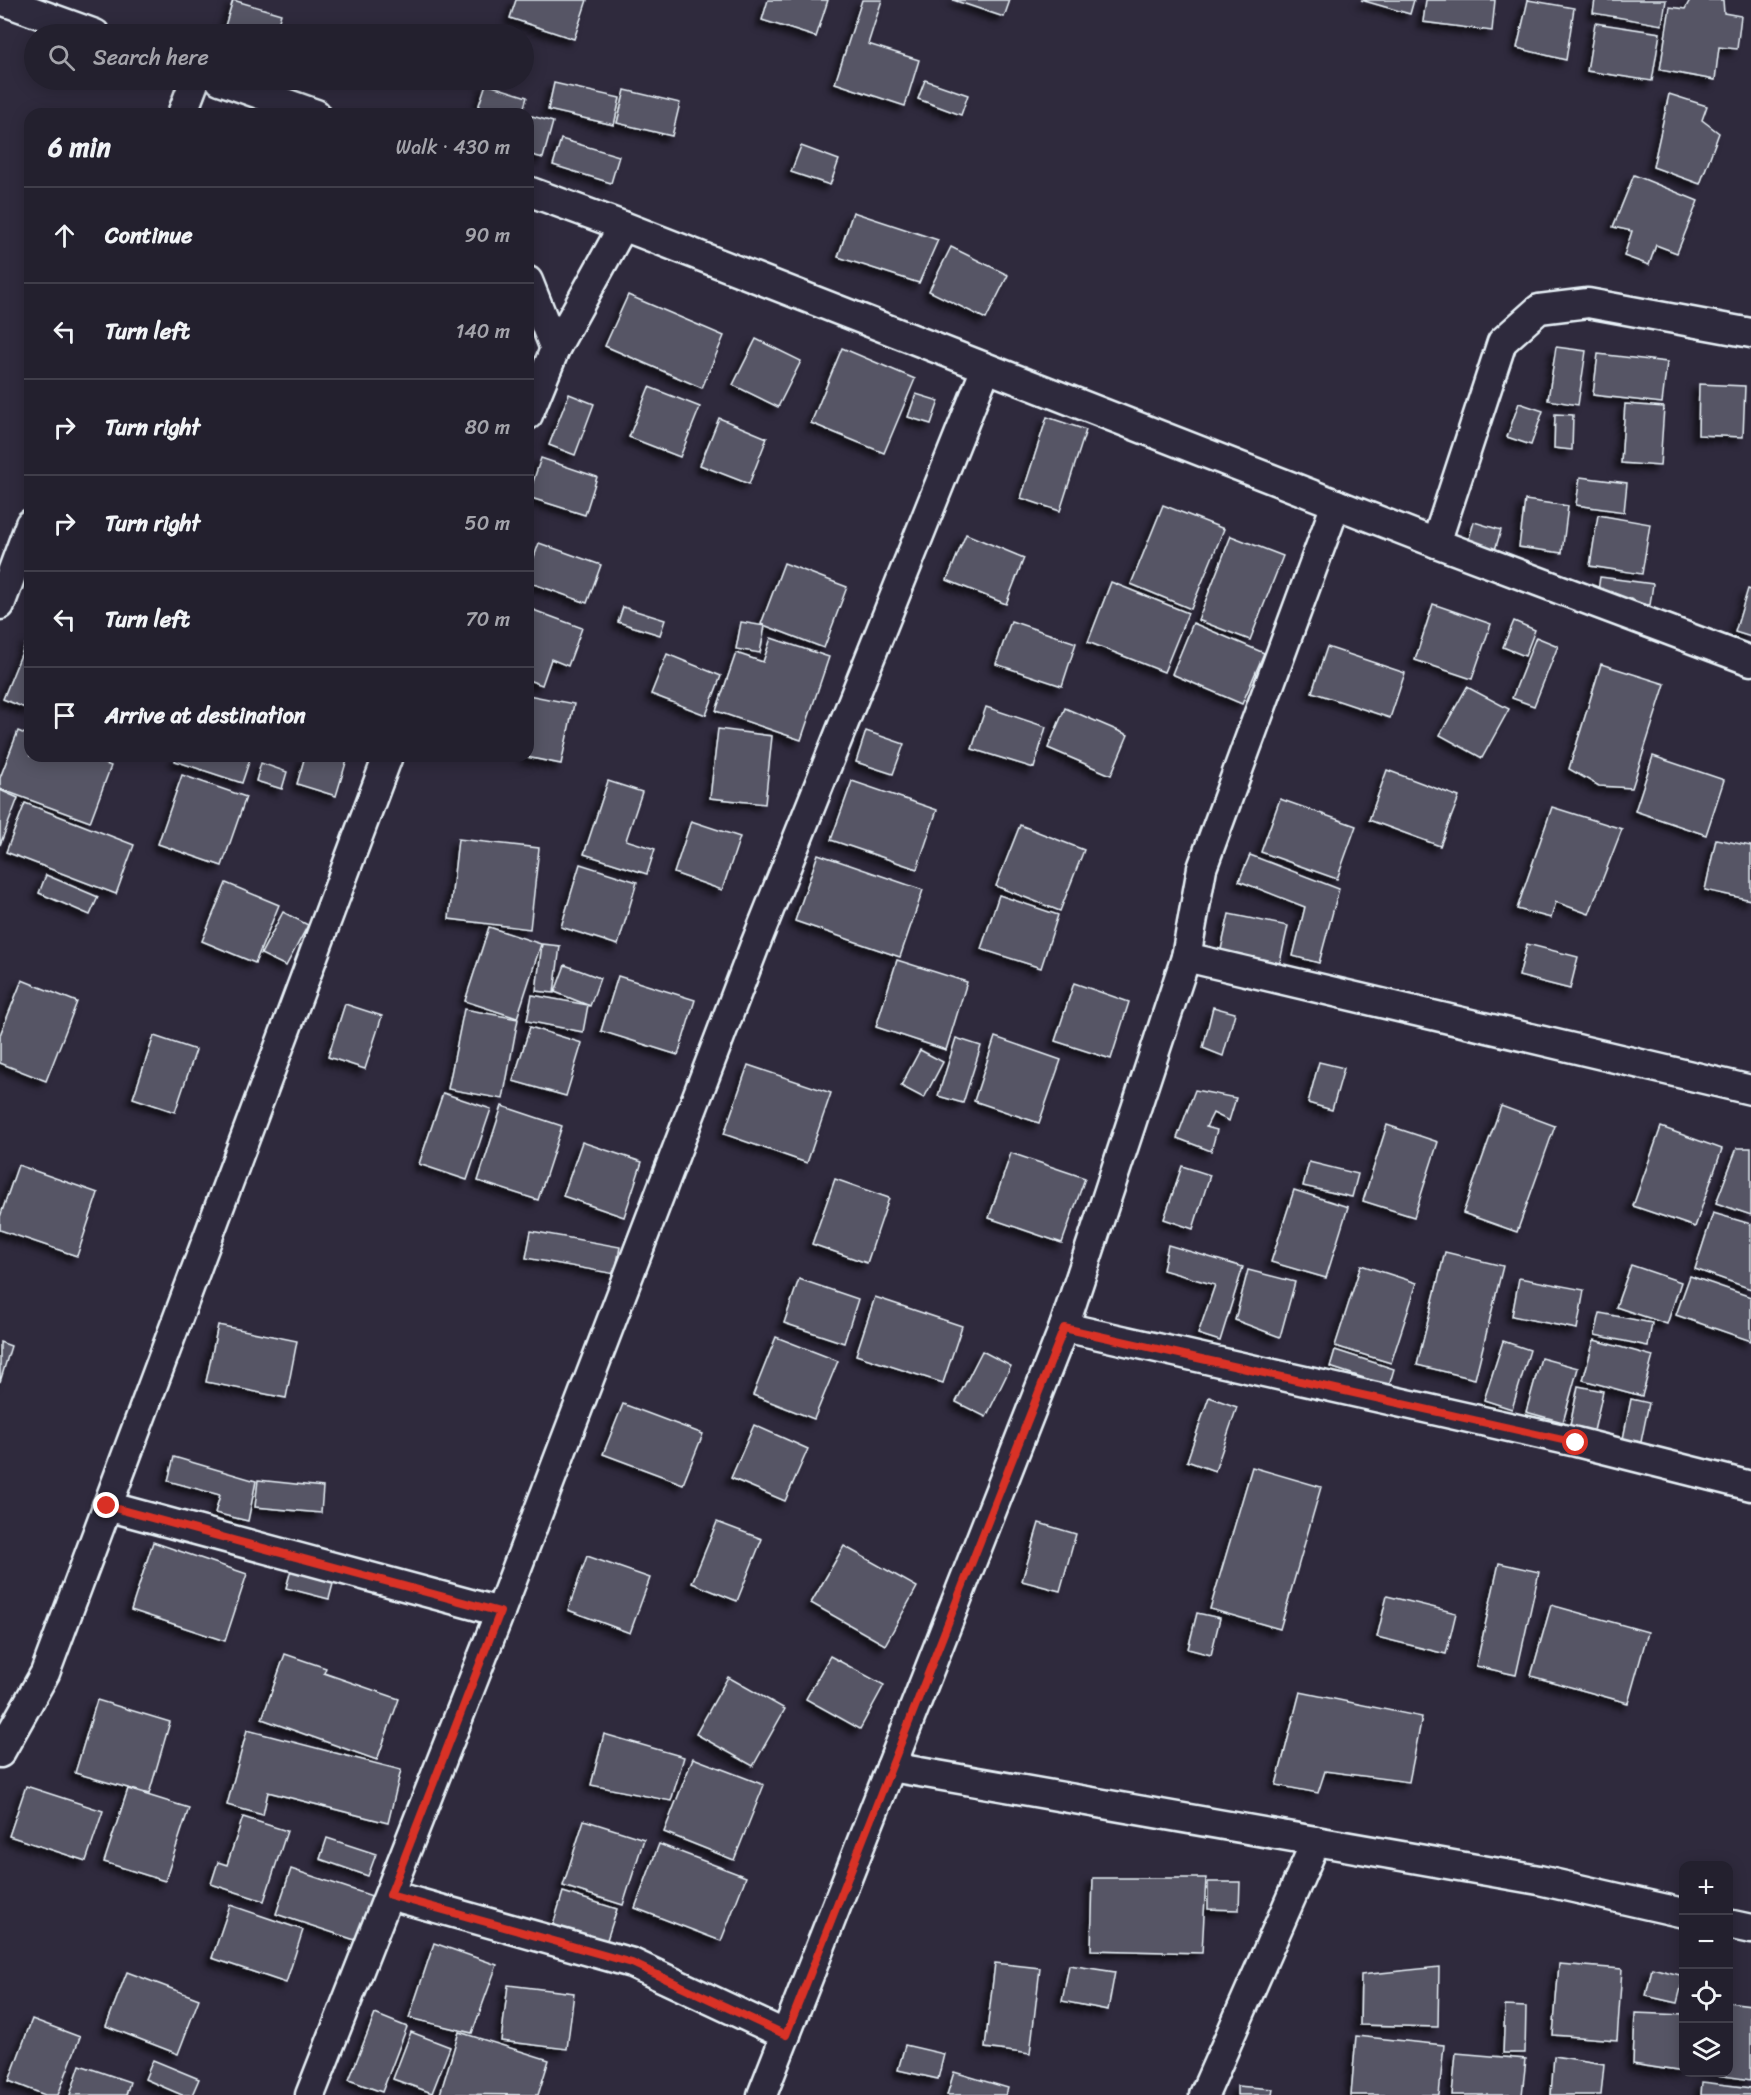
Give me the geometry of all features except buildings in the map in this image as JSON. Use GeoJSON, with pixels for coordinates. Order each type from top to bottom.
{"type":"FeatureCollection","features":[{"type":"Feature","properties":{"kind":"street"},"geometry":{"type":"LineString","coordinates":[[1,0],[67,24]]}},
{"type":"Feature","properties":{"kind":"street"},"geometry":{"type":"LineString","coordinates":[[184,108],[191,90]]}},
{"type":"Feature","properties":{"kind":"street"},"geometry":{"type":"LineString","coordinates":[[248,90],[299,108]]}},
{"type":"Feature","properties":{"kind":"street"},"geometry":{"type":"LineString","coordinates":[[534,193],[1436,543],[1751,661]]}},
{"type":"Feature","properties":{"kind":"street"},"geometry":{"type":"LineString","coordinates":[[534,400],[555,349],[623,226]]}},
{"type":"Feature","properties":{"kind":"street"},"geometry":{"type":"LineString","coordinates":[[534,296],[555,349]]}},
{"type":"Feature","properties":{"kind":"street"},"geometry":{"type":"LineString","coordinates":[[1436,543],[1502,342],[1539,309],[1588,303],[1751,333]]}},
{"type":"Feature","properties":{"kind":"street"},"geometry":{"type":"LineString","coordinates":[[310,2095],[500,1612],[755,945],[986,368]]}},
{"type":"Feature","properties":{"kind":"street"},"geometry":{"type":"LineString","coordinates":[[762,2095],[1064,1328],[1186,957],[1202,868],[1336,504]]}},
{"type":"Feature","properties":{"kind":"street"},"geometry":{"type":"LineString","coordinates":[[0,605],[24,540]]}},
{"type":"Feature","properties":{"kind":"street"},"geometry":{"type":"LineString","coordinates":[[0,1753],[45,1673],[386,762]]}},
{"type":"Feature","properties":{"kind":"street"},"geometry":{"type":"LineString","coordinates":[[1186,957],[1751,1090]]}},
{"type":"Feature","properties":{"kind":"street"},"geometry":{"type":"LineString","coordinates":[[1064,1328],[1564,1440],[1751,1486]]}},
{"type":"Feature","properties":{"kind":"street"},"geometry":{"type":"LineString","coordinates":[[107,1506],[500,1612]]}},
{"type":"Feature","properties":{"kind":"street"},"geometry":{"type":"LineString","coordinates":[[891,1767],[1539,1880],[1679,1912]]}},
{"type":"Feature","properties":{"kind":"street"},"geometry":{"type":"LineString","coordinates":[[1204,2095],[1316,1841]]}},
{"type":"Feature","properties":{"kind":"street"},"geometry":{"type":"LineString","coordinates":[[390,1895],[632,1963],[786,2035]]}},
{"type":"Feature","properties":{"kind":"street"},"geometry":{"type":"LineString","coordinates":[[1733,1925],[1751,1929]]}},
{"type":"Feature","properties":{"kind":"route"},"geometry":{"type":"LineString","coordinates":[[107,1506],[500,1612],[390,1895],[632,1963],[786,2035],[1064,1328],[1576,1443]]}}]}
